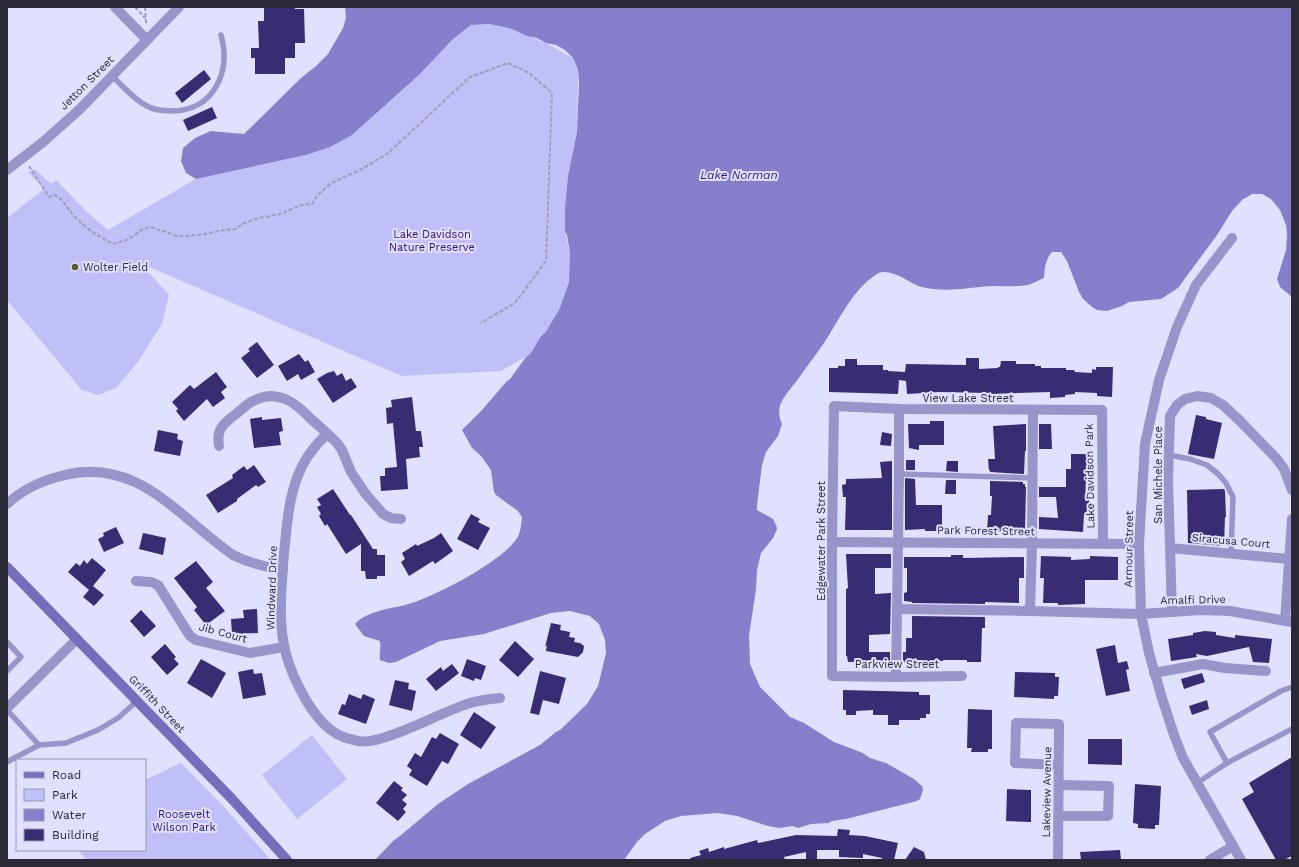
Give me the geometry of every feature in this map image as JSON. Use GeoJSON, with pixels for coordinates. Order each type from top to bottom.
{"type":"FeatureCollection","features":[{"type":"Feature","properties":{"kind":"main road","name":"Griffith Street"},"geometry":{"type":"LineString","coordinates":[[7,567],[232,799],[287,860]]}},
{"type":"Feature","properties":{"kind":"street"},"geometry":{"type":"LineString","coordinates":[[115,7],[146,40]]}},
{"type":"Feature","properties":{"kind":"street","name":"Jetton Street"},"geometry":{"type":"LineString","coordinates":[[7,170],[24,158],[80,109],[179,7]]}},
{"type":"Feature","properties":{"kind":"street","name":"Armour Street"},"geometry":{"type":"LineString","coordinates":[[1232,238],[1196,285],[1177,327],[1159,380],[1145,444],[1139,544],[1142,614],[1149,653],[1174,736],[1183,758],[1241,860]]}},
{"type":"Feature","properties":{"kind":"street"},"geometry":{"type":"LineString","coordinates":[[219,446],[219,432],[222,424],[252,401],[272,396],[289,400],[298,406],[337,443],[342,450],[351,472],[358,484],[383,514],[392,518],[401,519]]}},
{"type":"Feature","properties":{"kind":"street","name":"San Michele Place"},"geometry":{"type":"LineString","coordinates":[[1172,612],[1168,480],[1170,416],[1177,405],[1185,400],[1197,396],[1211,398],[1223,405],[1240,420],[1276,458],[1284,469],[1292,490]]}},
{"type":"Feature","properties":{"kind":"street","name":"View Lake Street"},"geometry":{"type":"LineString","coordinates":[[834,406],[899,409],[1102,410]]}},
{"type":"Feature","properties":{"kind":"street","name":"Edgewater Park Street"},"geometry":{"type":"LineString","coordinates":[[832,676],[834,406]]}},
{"type":"Feature","properties":{"kind":"street"},"geometry":{"type":"LineString","coordinates":[[896,677],[900,474],[899,409]]}},
{"type":"Feature","properties":{"kind":"street"},"geometry":{"type":"LineString","coordinates":[[1030,610],[1033,410]]}},
{"type":"Feature","properties":{"kind":"street","name":"Lake Davidson Park"},"geometry":{"type":"LineString","coordinates":[[1102,410],[1103,542]]}},
{"type":"Feature","properties":{"kind":"street","name":"Windward Drive"},"geometry":{"type":"LineString","coordinates":[[327,434],[314,447],[303,465],[292,490],[283,570],[281,626],[284,647],[288,662],[299,688],[316,715],[324,725],[340,736],[353,740],[367,741],[375,740],[470,703],[500,698]]}},
{"type":"Feature","properties":{"kind":"street"},"geometry":{"type":"LineString","coordinates":[[7,504],[30,488],[49,479],[73,473],[104,472],[150,489],[233,555],[261,566],[283,570]]}},
{"type":"Feature","properties":{"kind":"street"},"geometry":{"type":"LineString","coordinates":[[1288,622],[1289,558],[1292,518]]}},
{"type":"Feature","properties":{"kind":"street","name":"Park Forest Street"},"geometry":{"type":"LineString","coordinates":[[832,542],[1103,542],[1139,544]]}},
{"type":"Feature","properties":{"kind":"street","name":"Siracusa Court"},"geometry":{"type":"LineString","coordinates":[[1170,548],[1289,558]]}},
{"type":"Feature","properties":{"kind":"street","name":"Jib Court"},"geometry":{"type":"LineString","coordinates":[[136,581],[151,582],[158,585],[190,636],[196,640],[250,653],[284,647]]}},
{"type":"Feature","properties":{"kind":"street","name":"Amalfi Drive"},"geometry":{"type":"LineString","coordinates":[[898,609],[1030,610],[1142,614],[1200,610],[1230,612],[1288,622]]}},
{"type":"Feature","properties":{"kind":"street"},"geometry":{"type":"LineString","coordinates":[[7,709],[76,639]]}},
{"type":"Feature","properties":{"kind":"street"},"geometry":{"type":"LineString","coordinates":[[1154,673],[1203,664],[1225,668],[1266,671]]}},
{"type":"Feature","properties":{"kind":"street","name":"Parkview Street"},"geometry":{"type":"LineString","coordinates":[[832,676],[962,676]]}},
{"type":"Feature","properties":{"kind":"street","name":"Lakeview Avenue"},"geometry":{"type":"LineString","coordinates":[[1058,860],[1059,816],[1059,764],[1059,724],[1016,723],[1015,763],[1059,764]]}},
{"type":"Feature","properties":{"kind":"street"},"geometry":{"type":"LineString","coordinates":[[1059,785],[1109,786],[1108,816],[1059,816]]}},
{"type":"Feature","properties":{"kind":"street"},"geometry":{"type":"LineString","coordinates":[[1210,860],[1233,846]]}},
{"type":"Feature","properties":{"kind":"lane"},"geometry":{"type":"LineString","coordinates":[[112,76],[140,102],[150,108],[164,111],[197,106],[206,99],[218,84],[222,73],[224,64],[220,35]]}},
{"type":"Feature","properties":{"kind":"lane"},"geometry":{"type":"LineString","coordinates":[[1169,455],[1190,459],[1206,465],[1218,474],[1226,483],[1233,497],[1231,554]]}},
{"type":"Feature","properties":{"kind":"lane"},"geometry":{"type":"LineString","coordinates":[[900,474],[1032,478]]}},
{"type":"Feature","properties":{"kind":"lane"},"geometry":{"type":"LineString","coordinates":[[7,642],[21,657],[7,671]]}},
{"type":"Feature","properties":{"kind":"lane"},"geometry":{"type":"LineString","coordinates":[[1227,763],[1210,732],[1292,686]]}},
{"type":"Feature","properties":{"kind":"lane"},"geometry":{"type":"LineString","coordinates":[[7,762],[39,745],[66,743],[98,730],[118,718],[137,701]]}},
{"type":"Feature","properties":{"kind":"lane"},"geometry":{"type":"LineString","coordinates":[[7,709],[39,745]]}},
{"type":"Feature","properties":{"kind":"lane"},"geometry":{"type":"LineString","coordinates":[[1197,783],[1227,763],[1292,729]]}},
{"type":"Feature","properties":{"kind":"path"},"geometry":{"type":"LineString","coordinates":[[135,7],[146,19]]}},
{"type":"Feature","properties":{"kind":"path"},"geometry":{"type":"LineString","coordinates":[[24,158],[48,197],[54,195],[60,198],[74,216],[87,228],[113,244],[129,239],[143,229],[151,227],[177,236],[199,235],[236,229],[242,224],[259,218],[280,214],[301,205],[312,204],[317,196],[331,183],[362,169],[387,154],[470,77],[508,64],[529,73],[552,93],[546,261],[515,302],[481,323]]}},
{"type":"Feature","properties":{"kind":"green space","name":"Lake Davidson Nature Preserve"},"geometry":{"type":"Polygon","coordinates":[[[490,24],[512,29],[546,43],[573,58],[578,69],[577,133],[568,176],[565,207],[565,232],[570,253],[569,282],[559,310],[545,334],[529,355],[501,371],[402,376],[140,263],[169,295],[162,324],[137,363],[116,388],[98,395],[82,390],[7,300],[7,218],[44,189],[28,172],[35,169],[51,184],[56,180],[87,212],[108,230],[196,179],[306,155],[352,135],[420,74],[453,39],[471,25],[490,24]]]}},
{"type":"Feature","properties":{"kind":"green space"},"geometry":{"type":"Polygon","coordinates":[[[312,735],[347,779],[297,819],[262,775],[312,735]]]}},
{"type":"Feature","properties":{"kind":"green space","name":"Roosevelt Wilson Park"},"geometry":{"type":"Polygon","coordinates":[[[181,763],[224,807],[271,860],[86,860],[79,851],[146,851],[146,780],[181,763]]]}},
{"type":"Feature","properties":{"kind":"water","name":"Lake Norman"},"geometry":{"type":"Polygon","coordinates":[[[345,7],[1292,7],[1292,297],[1280,287],[1277,279],[1286,250],[1286,225],[1280,210],[1271,199],[1262,194],[1252,194],[1242,200],[1232,211],[1217,235],[1178,288],[1161,299],[1129,302],[1107,311],[1097,310],[1083,299],[1067,261],[1061,252],[1052,252],[1048,258],[1044,278],[1023,286],[994,286],[940,290],[922,287],[888,272],[877,274],[860,288],[853,297],[824,343],[781,402],[779,412],[782,424],[778,436],[766,452],[762,465],[757,505],[757,510],[773,519],[777,529],[773,538],[761,553],[757,570],[756,589],[749,636],[750,664],[760,687],[790,717],[804,723],[834,742],[863,753],[870,758],[886,763],[914,779],[922,786],[923,790],[920,799],[846,819],[832,821],[829,823],[811,824],[798,828],[793,826],[779,828],[768,826],[737,816],[718,813],[681,816],[665,821],[645,834],[624,860],[375,860],[393,841],[438,804],[468,784],[540,745],[560,730],[587,704],[598,686],[606,653],[605,640],[599,624],[590,616],[570,611],[551,613],[484,634],[440,641],[396,662],[389,663],[380,660],[380,641],[364,636],[355,624],[372,613],[417,601],[466,578],[497,558],[518,536],[521,528],[522,517],[518,511],[496,495],[494,492],[491,470],[481,456],[472,448],[462,430],[510,379],[526,357],[532,352],[559,310],[569,282],[570,253],[567,235],[565,232],[565,207],[568,176],[577,132],[579,83],[578,69],[573,58],[565,50],[556,45],[546,43],[512,29],[490,24],[471,25],[453,39],[420,74],[352,135],[330,147],[306,155],[196,179],[186,173],[181,161],[183,148],[195,138],[211,131],[244,134],[300,79],[328,54],[343,28],[346,18],[345,7]]]}},
{"type":"Feature","properties":{"kind":"building"},"geometry":{"type":"Polygon","coordinates":[[[264,7],[295,7],[295,9],[304,9],[305,43],[295,43],[295,58],[285,58],[285,74],[255,74],[255,58],[251,58],[251,48],[259,48],[258,21],[264,21],[264,7]]]}},
{"type":"Feature","properties":{"kind":"building"},"geometry":{"type":"Polygon","coordinates":[[[204,70],[211,79],[182,103],[175,93],[204,70]]]}},
{"type":"Feature","properties":{"kind":"building"},"geometry":{"type":"Polygon","coordinates":[[[212,107],[217,118],[188,131],[183,120],[212,107]]]}},
{"type":"Feature","properties":{"kind":"building"},"geometry":{"type":"Polygon","coordinates":[[[257,342],[274,365],[257,378],[241,358],[250,351],[248,349],[257,342]]]}},
{"type":"Feature","properties":{"kind":"building"},"geometry":{"type":"Polygon","coordinates":[[[299,354],[305,362],[308,360],[315,372],[301,380],[298,374],[287,381],[278,366],[299,354]]]}},
{"type":"Feature","properties":{"kind":"building"},"geometry":{"type":"Polygon","coordinates":[[[966,358],[979,358],[979,369],[998,368],[1000,367],[1001,361],[1016,361],[1016,364],[1035,364],[1035,366],[1041,366],[1041,368],[1066,368],[1066,370],[1074,370],[1075,372],[1092,373],[1092,369],[1096,370],[1096,367],[1113,367],[1112,397],[1097,396],[1097,393],[1075,392],[1075,394],[1065,395],[1065,397],[1050,398],[1050,392],[989,394],[939,392],[907,394],[906,381],[899,380],[898,394],[829,392],[829,368],[845,366],[845,359],[857,359],[857,365],[883,365],[883,370],[905,372],[906,364],[966,365],[966,358]]]}},
{"type":"Feature","properties":{"kind":"building"},"geometry":{"type":"Polygon","coordinates":[[[334,371],[337,376],[342,373],[346,381],[351,378],[357,387],[333,403],[317,379],[334,371]]]}},
{"type":"Feature","properties":{"kind":"building"},"geometry":{"type":"Polygon","coordinates":[[[216,372],[227,387],[221,392],[225,398],[213,407],[207,399],[184,421],[176,411],[178,409],[172,402],[190,385],[194,389],[216,372]]]}},
{"type":"Feature","properties":{"kind":"building"},"geometry":{"type":"Polygon","coordinates":[[[412,397],[416,431],[421,431],[423,447],[419,447],[420,457],[406,459],[408,489],[381,491],[380,476],[385,476],[385,468],[397,467],[393,423],[387,424],[386,408],[392,407],[391,400],[412,397]]]}},
{"type":"Feature","properties":{"kind":"building"},"geometry":{"type":"Polygon","coordinates":[[[1196,415],[1222,423],[1214,459],[1188,454],[1196,415]]]}},
{"type":"Feature","properties":{"kind":"building"},"geometry":{"type":"Polygon","coordinates":[[[262,417],[262,420],[281,418],[283,431],[279,432],[281,445],[254,448],[250,419],[262,417]]]}},
{"type":"Feature","properties":{"kind":"building"},"geometry":{"type":"Polygon","coordinates":[[[930,421],[944,421],[944,445],[919,445],[919,450],[909,448],[908,424],[930,424],[930,421]]]}},
{"type":"Feature","properties":{"kind":"building"},"geometry":{"type":"Polygon","coordinates":[[[1026,424],[1024,474],[990,472],[988,459],[995,459],[993,426],[1026,424]]]}},
{"type":"Feature","properties":{"kind":"building"},"geometry":{"type":"Polygon","coordinates":[[[1039,424],[1051,424],[1052,449],[1039,449],[1039,424]]]}},
{"type":"Feature","properties":{"kind":"building"},"geometry":{"type":"Polygon","coordinates":[[[158,430],[178,434],[177,439],[183,441],[180,456],[154,451],[158,430]]]}},
{"type":"Feature","properties":{"kind":"building"},"geometry":{"type":"Polygon","coordinates":[[[882,432],[892,434],[891,446],[880,445],[882,432]]]}},
{"type":"Feature","properties":{"kind":"building"},"geometry":{"type":"Polygon","coordinates":[[[1071,454],[1088,454],[1089,478],[1086,478],[1085,501],[1089,500],[1090,515],[1084,515],[1083,532],[1039,529],[1039,517],[1058,518],[1056,497],[1039,497],[1039,487],[1066,487],[1066,469],[1071,469],[1071,454]]]}},
{"type":"Feature","properties":{"kind":"building"},"geometry":{"type":"Polygon","coordinates":[[[906,460],[915,460],[915,470],[906,470],[906,460]]]}},
{"type":"Feature","properties":{"kind":"building"},"geometry":{"type":"Polygon","coordinates":[[[892,461],[892,530],[845,530],[846,497],[843,497],[842,485],[846,484],[846,479],[882,478],[880,462],[892,461]]]}},
{"type":"Feature","properties":{"kind":"building"},"geometry":{"type":"Polygon","coordinates":[[[947,461],[958,461],[958,472],[946,471],[947,461]]]}},
{"type":"Feature","properties":{"kind":"building"},"geometry":{"type":"Polygon","coordinates":[[[254,465],[266,482],[258,487],[256,485],[237,499],[237,501],[218,513],[206,495],[233,478],[232,475],[244,466],[247,470],[254,465]]]}},
{"type":"Feature","properties":{"kind":"building"},"geometry":{"type":"Polygon","coordinates":[[[905,478],[915,479],[916,505],[942,505],[942,531],[925,531],[925,529],[905,530],[905,478]]]}},
{"type":"Feature","properties":{"kind":"building"},"geometry":{"type":"Polygon","coordinates":[[[946,480],[956,480],[956,494],[945,494],[946,480]]]}},
{"type":"Feature","properties":{"kind":"building"},"geometry":{"type":"Polygon","coordinates":[[[990,481],[1023,482],[1023,484],[1025,484],[1025,530],[987,532],[988,515],[991,515],[992,496],[990,496],[990,481]]]}},
{"type":"Feature","properties":{"kind":"building"},"geometry":{"type":"Polygon","coordinates":[[[333,489],[373,549],[377,549],[377,555],[385,555],[385,576],[377,576],[377,579],[366,579],[365,571],[361,571],[361,544],[346,554],[327,524],[325,526],[319,516],[321,514],[317,507],[321,505],[317,499],[333,489]]]}},
{"type":"Feature","properties":{"kind":"building"},"geometry":{"type":"Polygon","coordinates":[[[1224,489],[1226,517],[1224,546],[1188,543],[1187,490],[1224,489]]]}},
{"type":"Feature","properties":{"kind":"building"},"geometry":{"type":"Polygon","coordinates":[[[471,514],[480,519],[478,522],[490,528],[478,550],[457,539],[471,514]]]}},
{"type":"Feature","properties":{"kind":"building"},"geometry":{"type":"Polygon","coordinates":[[[116,527],[124,543],[104,552],[98,539],[104,536],[103,533],[116,527]]]}},
{"type":"Feature","properties":{"kind":"building"},"geometry":{"type":"Polygon","coordinates":[[[143,533],[166,538],[163,555],[139,549],[143,533]]]}},
{"type":"Feature","properties":{"kind":"building"},"geometry":{"type":"Polygon","coordinates":[[[441,533],[453,551],[435,564],[433,561],[409,576],[401,562],[405,559],[402,553],[416,544],[417,546],[441,533]]]}},
{"type":"Feature","properties":{"kind":"building"},"geometry":{"type":"Polygon","coordinates":[[[846,554],[891,554],[891,568],[875,568],[875,594],[891,593],[890,634],[869,635],[869,652],[890,652],[890,662],[848,662],[846,656],[846,589],[848,588],[846,554]]]}},
{"type":"Feature","properties":{"kind":"building"},"geometry":{"type":"Polygon","coordinates":[[[951,555],[963,555],[963,558],[1024,557],[1024,578],[1019,578],[1019,603],[912,603],[904,601],[904,593],[907,592],[907,568],[904,568],[904,557],[951,557],[951,555]]]}},
{"type":"Feature","properties":{"kind":"building"},"geometry":{"type":"Polygon","coordinates":[[[1041,556],[1071,557],[1071,560],[1090,559],[1090,556],[1118,557],[1118,580],[1085,580],[1085,604],[1058,605],[1058,603],[1043,603],[1044,578],[1040,578],[1041,556]]]}},
{"type":"Feature","properties":{"kind":"building"},"geometry":{"type":"Polygon","coordinates":[[[92,558],[106,570],[93,586],[104,595],[94,606],[83,597],[89,590],[68,572],[76,563],[80,566],[84,560],[87,564],[92,558]]]}},
{"type":"Feature","properties":{"kind":"building"},"geometry":{"type":"Polygon","coordinates":[[[196,561],[213,582],[206,588],[225,611],[206,625],[194,610],[197,607],[174,578],[196,561]]]}},
{"type":"Feature","properties":{"kind":"building"},"geometry":{"type":"Polygon","coordinates":[[[257,609],[258,633],[232,634],[231,619],[244,618],[243,610],[257,609]]]}},
{"type":"Feature","properties":{"kind":"building"},"geometry":{"type":"Polygon","coordinates":[[[141,610],[156,626],[144,637],[130,621],[141,610]]]}},
{"type":"Feature","properties":{"kind":"building"},"geometry":{"type":"Polygon","coordinates":[[[912,616],[985,617],[985,628],[982,628],[981,662],[967,662],[967,660],[943,660],[937,661],[937,664],[906,664],[906,662],[903,662],[903,652],[906,652],[906,638],[912,638],[912,616]]]}},
{"type":"Feature","properties":{"kind":"building"},"geometry":{"type":"Polygon","coordinates":[[[551,623],[561,625],[560,630],[570,632],[569,637],[575,638],[574,642],[580,643],[584,646],[583,652],[578,657],[546,651],[547,645],[545,647],[551,623]]]}},
{"type":"Feature","properties":{"kind":"building"},"geometry":{"type":"Polygon","coordinates":[[[1205,631],[1216,632],[1216,635],[1235,638],[1235,635],[1272,639],[1269,663],[1253,662],[1249,647],[1207,656],[1196,654],[1197,657],[1171,661],[1168,639],[1193,635],[1193,633],[1205,631]]]}},
{"type":"Feature","properties":{"kind":"building"},"geometry":{"type":"Polygon","coordinates":[[[515,641],[534,659],[518,677],[499,660],[515,641]]]}},
{"type":"Feature","properties":{"kind":"building"},"geometry":{"type":"Polygon","coordinates":[[[165,644],[176,657],[174,659],[179,664],[167,675],[151,657],[165,644]]]}},
{"type":"Feature","properties":{"kind":"building"},"geometry":{"type":"Polygon","coordinates":[[[1115,645],[1118,663],[1127,661],[1129,669],[1126,670],[1130,691],[1106,696],[1096,649],[1115,645]]]}},
{"type":"Feature","properties":{"kind":"building"},"geometry":{"type":"Polygon","coordinates":[[[201,659],[226,673],[212,698],[187,683],[201,659]]]}},
{"type":"Feature","properties":{"kind":"building"},"geometry":{"type":"Polygon","coordinates":[[[467,659],[486,666],[481,680],[475,678],[474,681],[461,676],[467,659]]]}},
{"type":"Feature","properties":{"kind":"building"},"geometry":{"type":"Polygon","coordinates":[[[452,664],[459,673],[436,691],[426,679],[441,667],[443,671],[452,664]]]}},
{"type":"Feature","properties":{"kind":"building"},"geometry":{"type":"Polygon","coordinates":[[[253,669],[254,674],[262,673],[266,695],[243,699],[238,672],[253,669]]]}},
{"type":"Feature","properties":{"kind":"building"},"geometry":{"type":"Polygon","coordinates":[[[540,671],[566,678],[559,704],[543,700],[539,715],[530,713],[540,671]]]}},
{"type":"Feature","properties":{"kind":"building"},"geometry":{"type":"Polygon","coordinates":[[[1015,672],[1055,673],[1055,677],[1059,677],[1058,696],[1054,696],[1054,699],[1014,697],[1015,672]]]}},
{"type":"Feature","properties":{"kind":"building"},"geometry":{"type":"Polygon","coordinates":[[[1202,673],[1205,682],[1184,689],[1181,679],[1202,673]]]}},
{"type":"Feature","properties":{"kind":"building"},"geometry":{"type":"Polygon","coordinates":[[[395,680],[409,683],[408,689],[416,691],[412,711],[389,705],[395,680]]]}},
{"type":"Feature","properties":{"kind":"building"},"geometry":{"type":"Polygon","coordinates":[[[843,690],[919,692],[919,695],[930,695],[930,714],[926,714],[926,718],[920,718],[920,720],[899,720],[899,725],[888,725],[888,715],[873,715],[873,710],[856,711],[856,715],[846,715],[846,710],[843,710],[843,690]]]}},
{"type":"Feature","properties":{"kind":"building"},"geometry":{"type":"Polygon","coordinates":[[[349,694],[361,699],[363,694],[375,699],[366,724],[338,714],[342,704],[345,705],[349,694]]]}},
{"type":"Feature","properties":{"kind":"building"},"geometry":{"type":"Polygon","coordinates":[[[1207,700],[1209,709],[1192,715],[1189,706],[1207,700]]]}},
{"type":"Feature","properties":{"kind":"building"},"geometry":{"type":"Polygon","coordinates":[[[968,709],[992,710],[992,749],[988,749],[988,752],[971,752],[972,748],[967,748],[968,709]]]}},
{"type":"Feature","properties":{"kind":"building"},"geometry":{"type":"Polygon","coordinates":[[[474,712],[496,727],[481,749],[460,735],[474,712]]]}},
{"type":"Feature","properties":{"kind":"building"},"geometry":{"type":"Polygon","coordinates":[[[440,733],[459,744],[448,764],[442,761],[427,786],[409,775],[412,770],[407,766],[415,753],[421,757],[432,737],[436,739],[440,733]]]}},
{"type":"Feature","properties":{"kind":"building"},"geometry":{"type":"Polygon","coordinates":[[[1088,739],[1122,739],[1122,765],[1088,764],[1088,739]]]}},
{"type":"Feature","properties":{"kind":"building"},"geometry":{"type":"Polygon","coordinates":[[[1292,757],[1292,856],[1284,860],[1276,860],[1242,799],[1254,792],[1249,783],[1292,757]]]}},
{"type":"Feature","properties":{"kind":"building"},"geometry":{"type":"Polygon","coordinates":[[[394,781],[403,788],[401,790],[407,795],[402,800],[407,804],[403,809],[406,812],[398,821],[376,803],[394,781]]]}},
{"type":"Feature","properties":{"kind":"building"},"geometry":{"type":"Polygon","coordinates":[[[1135,784],[1161,786],[1159,825],[1155,825],[1155,829],[1138,828],[1138,824],[1133,823],[1135,784]]]}},
{"type":"Feature","properties":{"kind":"building"},"geometry":{"type":"Polygon","coordinates":[[[1007,789],[1031,790],[1031,822],[1006,821],[1007,789]]]}},
{"type":"Feature","properties":{"kind":"building"},"geometry":{"type":"Polygon","coordinates":[[[838,829],[850,830],[849,835],[865,836],[898,843],[894,860],[882,860],[882,858],[863,854],[863,858],[839,857],[839,850],[817,850],[817,859],[806,859],[806,852],[784,857],[785,860],[691,860],[690,858],[701,855],[699,851],[708,848],[709,852],[724,847],[724,849],[757,840],[758,843],[796,835],[837,836],[838,829]]]}},
{"type":"Feature","properties":{"kind":"building"},"geometry":{"type":"Polygon","coordinates":[[[914,847],[924,852],[926,860],[905,860],[914,847]]]}},
{"type":"Feature","properties":{"kind":"building"},"geometry":{"type":"Polygon","coordinates":[[[1120,850],[1121,860],[1081,860],[1080,852],[1120,850]]]}},
{"type":"Feature","properties":{"kind":"place","name":"Wolter Field"},"geometry":{"type":"Point","coordinates":[75,267]}}]}
